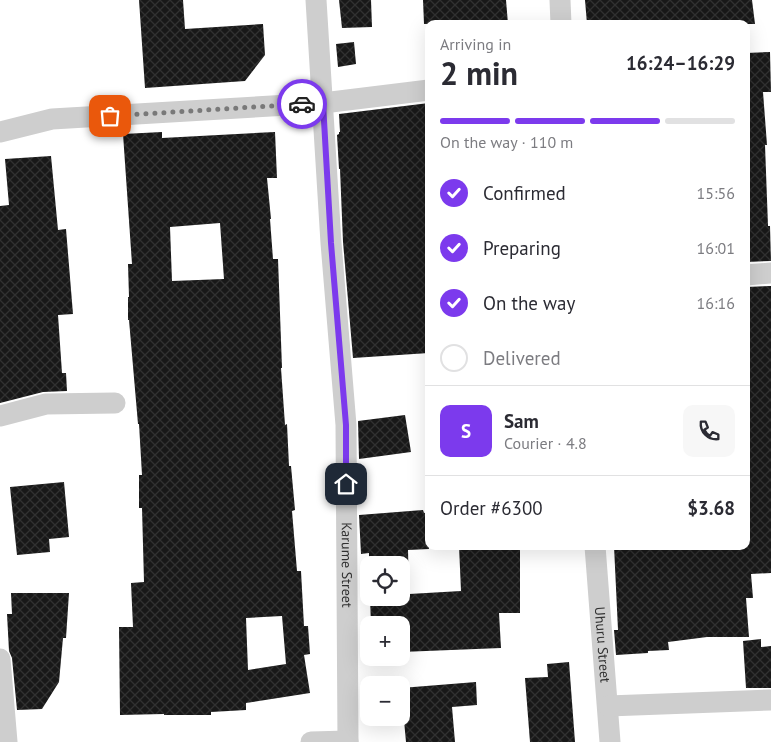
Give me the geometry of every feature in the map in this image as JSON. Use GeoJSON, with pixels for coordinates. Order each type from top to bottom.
{"type":"FeatureCollection","features":[{"type":"Feature","properties":{"kind":"street","name":"Karume Street"},"geometry":{"type":"LineString","coordinates":[[316,0],[331,243],[346,425],[348,741]]}},
{"type":"Feature","properties":{"kind":"street"},"geometry":{"type":"LineString","coordinates":[[560,0],[561,20]]}},
{"type":"Feature","properties":{"kind":"street"},"geometry":{"type":"LineString","coordinates":[[0,132],[52,119],[323,103],[425,90]]}},
{"type":"Feature","properties":{"kind":"street"},"geometry":{"type":"LineString","coordinates":[[750,275],[771,272]]}},
{"type":"Feature","properties":{"kind":"street"},"geometry":{"type":"LineString","coordinates":[[0,416],[46,404],[115,402]]}},
{"type":"Feature","properties":{"kind":"street","name":"Uhuru Street"},"geometry":{"type":"LineString","coordinates":[[595,550],[610,742]]}},
{"type":"Feature","properties":{"kind":"street"},"geometry":{"type":"LineString","coordinates":[[0,658],[7,742]]}},
{"type":"Feature","properties":{"kind":"street"},"geometry":{"type":"LineString","coordinates":[[608,706],[771,700]]}},
{"type":"Feature","properties":{"kind":"street"},"geometry":{"type":"LineString","coordinates":[[311,742],[348,741]]}},
{"type":"Feature","properties":{"kind":"building"},"geometry":{"type":"Polygon","coordinates":[[[139,0],[183,0],[185,29],[263,24],[265,55],[245,81],[145,88],[139,0]]]}},
{"type":"Feature","properties":{"kind":"building"},"geometry":{"type":"Polygon","coordinates":[[[339,0],[371,0],[372,27],[342,28],[339,0]]]}},
{"type":"Feature","properties":{"kind":"building"},"geometry":{"type":"Polygon","coordinates":[[[423,0],[506,0],[508,20],[425,20],[424,24],[423,0]]]}},
{"type":"Feature","properties":{"kind":"building"},"geometry":{"type":"Polygon","coordinates":[[[585,0],[752,0],[755,24],[750,24],[750,20],[587,20],[585,0]]]}},
{"type":"Feature","properties":{"kind":"building"},"geometry":{"type":"Polygon","coordinates":[[[354,42],[356,64],[338,67],[336,44],[354,42]]]}},
{"type":"Feature","properties":{"kind":"building"},"geometry":{"type":"Polygon","coordinates":[[[770,52],[771,92],[763,92],[771,261],[750,262],[750,53],[770,52]]]}},
{"type":"Feature","properties":{"kind":"building"},"geometry":{"type":"Polygon","coordinates":[[[425,103],[425,353],[353,358],[343,242],[337,135],[340,132],[339,114],[425,103]]]}},
{"type":"Feature","properties":{"kind":"building"},"geometry":{"type":"Polygon","coordinates":[[[162,132],[162,138],[275,132],[277,178],[267,178],[273,259],[278,259],[281,368],[285,425],[287,424],[289,466],[291,466],[295,510],[292,511],[297,571],[301,571],[304,626],[308,626],[310,654],[304,655],[310,693],[246,703],[246,710],[211,712],[211,715],[120,715],[119,627],[133,627],[131,583],[144,582],[142,508],[139,508],[139,475],[142,475],[139,424],[128,320],[128,264],[132,264],[123,134],[162,132]],[[220,223],[170,227],[172,281],[224,279],[220,223]],[[282,616],[246,618],[248,670],[286,664],[282,616]]]}},
{"type":"Feature","properties":{"kind":"building"},"geometry":{"type":"Polygon","coordinates":[[[51,156],[58,230],[66,229],[73,314],[58,315],[62,373],[66,373],[67,391],[43,392],[0,403],[0,206],[9,205],[5,159],[51,156]]]}},
{"type":"Feature","properties":{"kind":"building"},"geometry":{"type":"Polygon","coordinates":[[[771,286],[771,573],[751,574],[753,598],[746,598],[749,637],[707,637],[668,642],[669,650],[616,655],[614,630],[618,630],[614,550],[750,550],[750,287],[771,286]]]}},
{"type":"Feature","properties":{"kind":"building"},"geometry":{"type":"Polygon","coordinates":[[[405,415],[411,452],[359,459],[358,421],[405,415]]]}},
{"type":"Feature","properties":{"kind":"building"},"geometry":{"type":"Polygon","coordinates":[[[64,482],[69,537],[49,539],[50,552],[17,555],[10,487],[64,482]]]}},
{"type":"Feature","properties":{"kind":"building"},"geometry":{"type":"Polygon","coordinates":[[[423,510],[425,513],[425,549],[408,550],[408,556],[369,556],[369,553],[361,554],[359,515],[423,510]]]}},
{"type":"Feature","properties":{"kind":"building"},"geometry":{"type":"Polygon","coordinates":[[[459,550],[520,550],[520,613],[499,613],[501,648],[410,652],[410,616],[371,616],[370,606],[410,606],[410,594],[461,591],[459,550]]]}},
{"type":"Feature","properties":{"kind":"building"},"geometry":{"type":"Polygon","coordinates":[[[11,593],[69,593],[66,638],[63,638],[59,682],[42,709],[17,710],[12,658],[9,651],[7,614],[12,614],[11,593]]]}},
{"type":"Feature","properties":{"kind":"building"},"geometry":{"type":"Polygon","coordinates":[[[761,639],[761,647],[771,646],[771,688],[746,688],[743,641],[761,639]]]}},
{"type":"Feature","properties":{"kind":"building"},"geometry":{"type":"Polygon","coordinates":[[[569,662],[575,742],[530,742],[525,678],[548,677],[547,664],[569,662]]]}},
{"type":"Feature","properties":{"kind":"building"},"geometry":{"type":"Polygon","coordinates":[[[476,682],[477,705],[452,707],[455,742],[406,742],[405,726],[410,726],[410,687],[476,682]]]}},
{"type":"Feature","properties":{"kind":"way so far"},"geometry":{"type":"LineString","coordinates":[[110,116],[302,104]]}},
{"type":"Feature","properties":{"kind":"route"},"geometry":{"type":"LineString","coordinates":[[302,104],[323,103],[331,243],[346,425],[346,484]]}}]}
